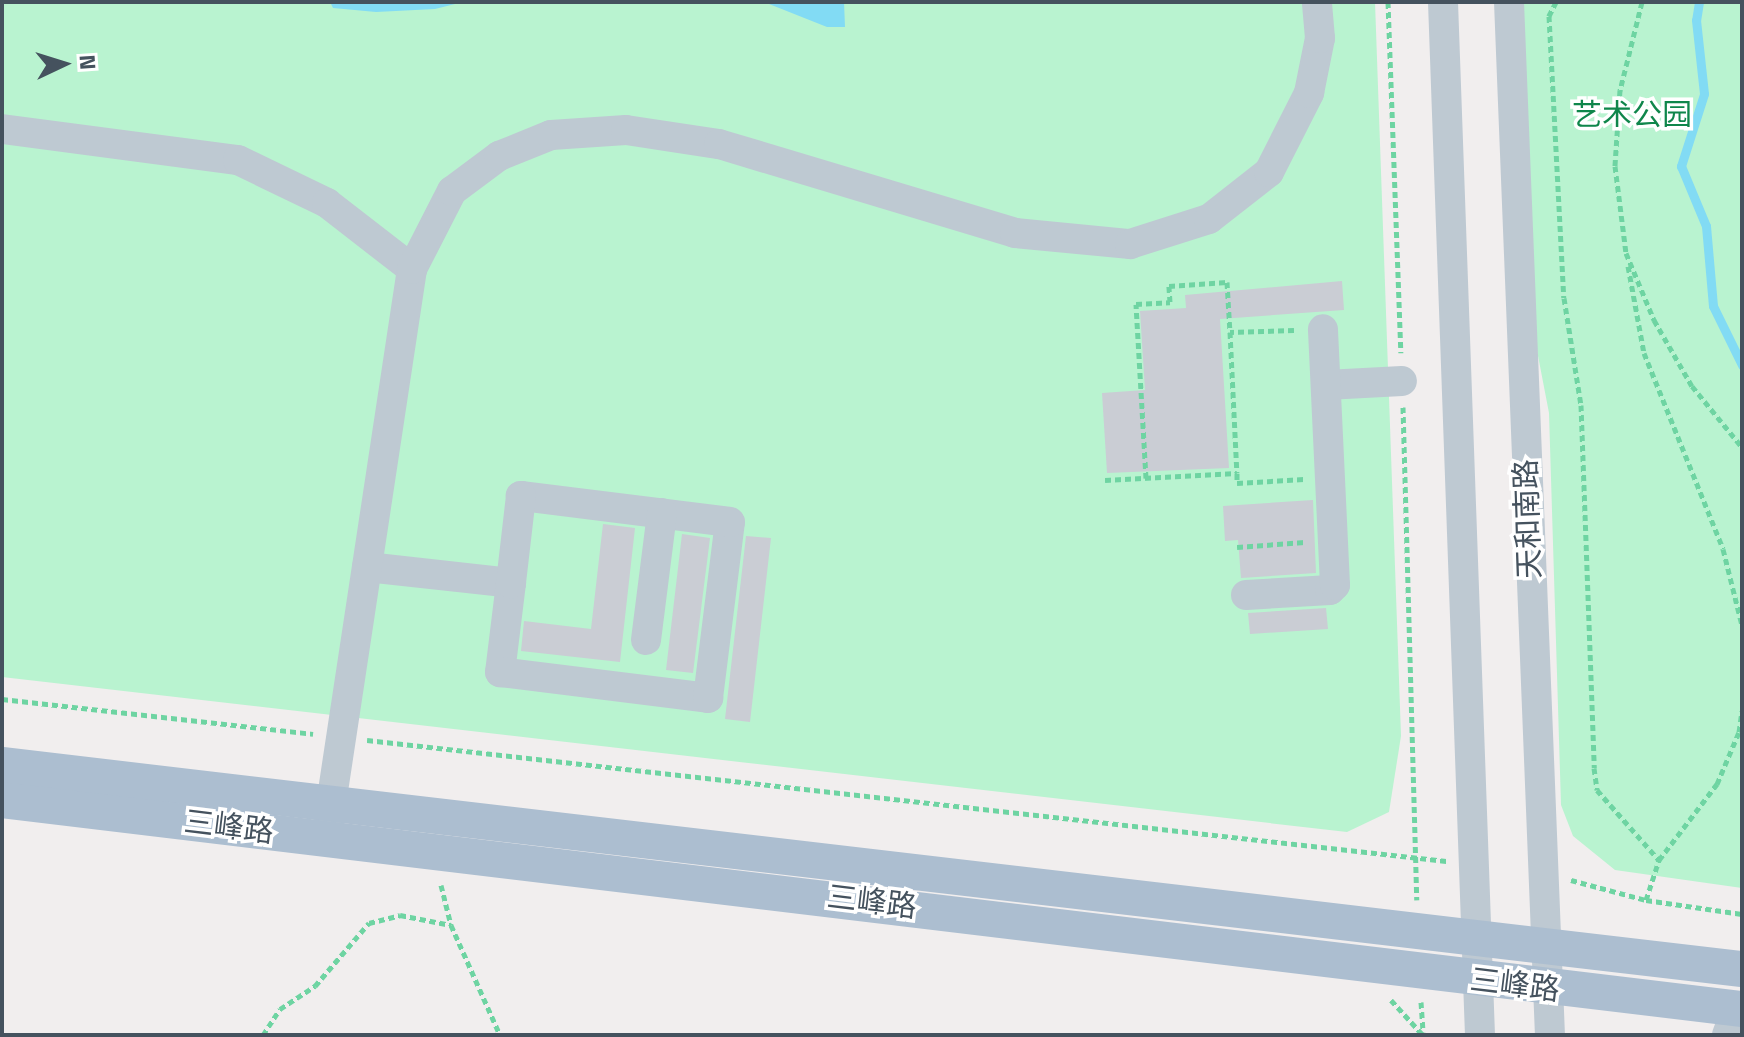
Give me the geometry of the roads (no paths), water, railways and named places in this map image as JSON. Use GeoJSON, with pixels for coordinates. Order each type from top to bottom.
{"type":"FeatureCollection","features":[{"type":"Feature","properties":{"kind":"main road","name":"三峰路"},"geometry":{"type":"LineString","coordinates":[[2,765],[1418,928],[1742,969]]}},
{"type":"Feature","properties":{"kind":"main road","name":"三峰路"},"geometry":{"type":"LineString","coordinates":[[2,800],[1187,938],[1735,1017]]}},
{"type":"Feature","properties":{"kind":"street"},"geometry":{"type":"LineString","coordinates":[[326,838],[412,269],[452,191],[499,156],[551,135],[626,130],[719,144],[1015,233],[1130,244],[1209,219],[1269,172],[1309,93],[1320,38],[1317,2]]}},
{"type":"Feature","properties":{"kind":"street"},"geometry":{"type":"LineString","coordinates":[[1443,2],[1480,1035]]}},
{"type":"Feature","properties":{"kind":"street","name":"天和南路"},"geometry":{"type":"LineString","coordinates":[[1509,2],[1540,872],[1550,1035]]}},
{"type":"Feature","properties":{"kind":"street"},"geometry":{"type":"LineString","coordinates":[[2,129],[238,160],[327,203],[412,269]]}},
{"type":"Feature","properties":{"kind":"street"},"geometry":{"type":"LineString","coordinates":[[1246,595],[1330,590],[1336,579],[1323,329]]}},
{"type":"Feature","properties":{"kind":"street"},"geometry":{"type":"LineString","coordinates":[[1326,385],[1402,381]]}},
{"type":"Feature","properties":{"kind":"street"},"geometry":{"type":"LineString","coordinates":[[521,496],[730,522],[708,698],[500,672],[511,583],[521,496]]}},
{"type":"Feature","properties":{"kind":"street"},"geometry":{"type":"LineString","coordinates":[[646,640],[662,513]]}},
{"type":"Feature","properties":{"kind":"street"},"geometry":{"type":"LineString","coordinates":[[367,567],[511,583]]}},
{"type":"Feature","properties":{"kind":"water"},"geometry":{"type":"Polygon","coordinates":[[[330,2],[463,2],[435,9],[376,12],[333,8],[330,2]]]}},
{"type":"Feature","properties":{"kind":"water"},"geometry":{"type":"Polygon","coordinates":[[[764,2],[844,2],[845,27],[827,27],[764,2]]]}},
{"type":"Feature","properties":{"kind":"waterway"},"geometry":{"type":"LineString","coordinates":[[1699,2],[1696,20],[1704,94],[1681,166],[1706,226],[1713,306],[1742,365]]}},
{"type":"Feature","properties":{"kind":"park label","name":"艺术公园"},"geometry":{"type":"Point","coordinates":[1632,114]}}]}
